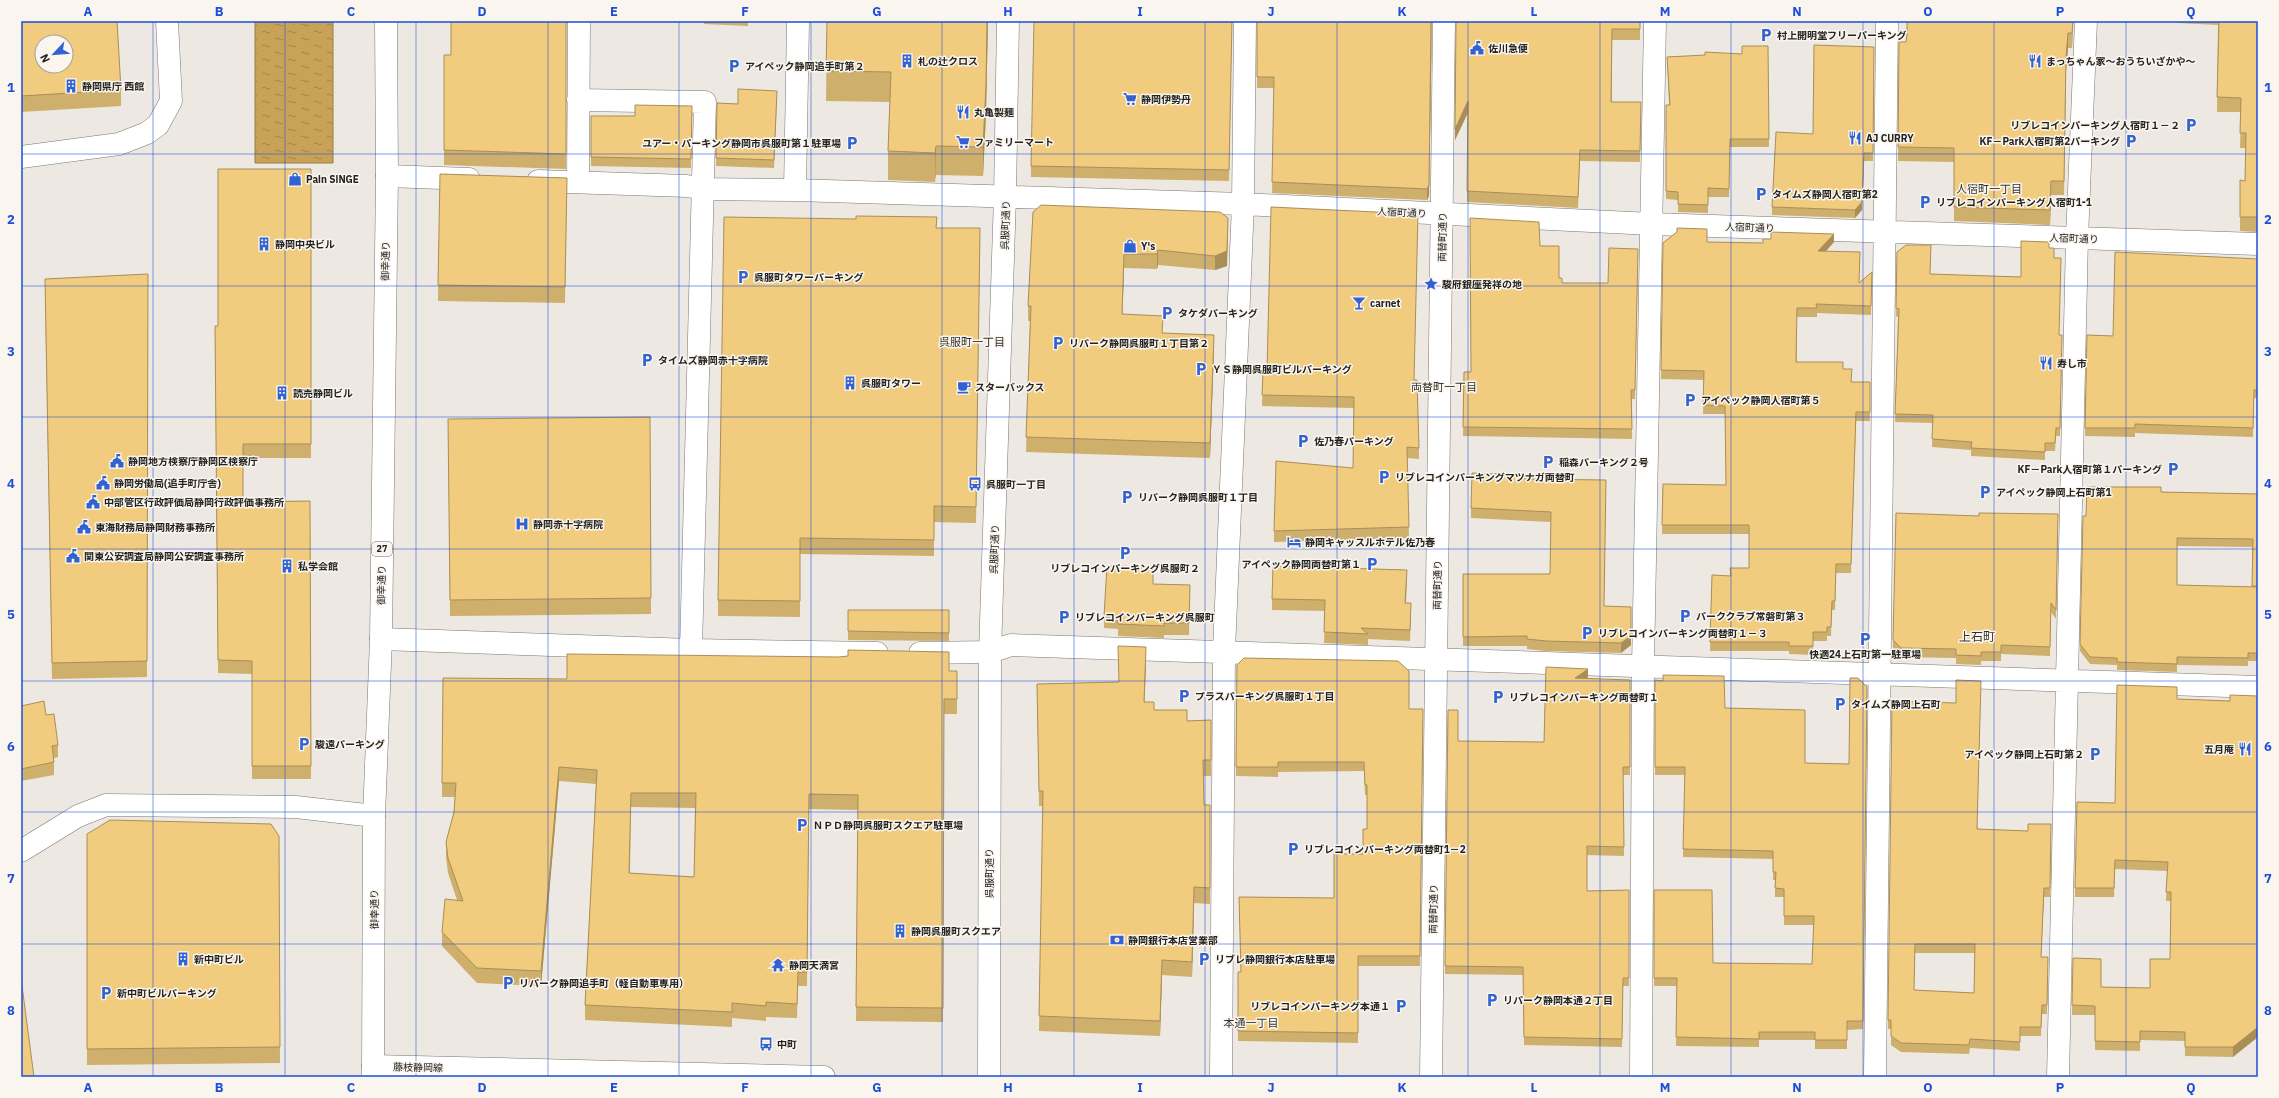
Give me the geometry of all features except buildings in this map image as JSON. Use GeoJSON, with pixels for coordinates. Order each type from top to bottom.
{"type":"FeatureCollection","features":[{"type":"Feature","properties":{"kind":"street"},"geometry":{"type":"LineString","coordinates":[[21,157],[119,144],[147,133],[158,125],[171,101],[167,21]]}},
{"type":"Feature","properties":{"kind":"street","name":"御幸通り"},"geometry":{"type":"LineString","coordinates":[[373,1071],[374,816],[380,639],[387,176],[386,21]]}},
{"type":"Feature","properties":{"kind":"street"},"geometry":{"type":"LineString","coordinates":[[578,21],[578,182]]}},
{"type":"Feature","properties":{"kind":"street"},"geometry":{"type":"LineString","coordinates":[[795,190],[798,21]]}},
{"type":"Feature","properties":{"kind":"street","name":"呉服町通り"},"geometry":{"type":"LineString","coordinates":[[989,1077],[990,652],[1006,197],[1008,21]]}},
{"type":"Feature","properties":{"kind":"street"},"geometry":{"type":"LineString","coordinates":[[1221,1077],[1224,651],[1242,204],[1245,21]]}},
{"type":"Feature","properties":{"kind":"street","name":"両替町通り"},"geometry":{"type":"LineString","coordinates":[[1431,1077],[1443,214],[1444,21]]}},
{"type":"Feature","properties":{"kind":"street"},"geometry":{"type":"LineString","coordinates":[[1641,1077],[1643,668],[1655,21]]}},
{"type":"Feature","properties":{"kind":"street"},"geometry":{"type":"LineString","coordinates":[[1875,1077],[1887,21]]}},
{"type":"Feature","properties":{"kind":"street"},"geometry":{"type":"LineString","coordinates":[[2058,1077],[2077,238],[2086,21]]}},
{"type":"Feature","properties":{"kind":"street"},"geometry":{"type":"LineString","coordinates":[[578,100],[705,102],[704,189],[691,650]]}},
{"type":"Feature","properties":{"kind":"street"},"geometry":{"type":"LineString","coordinates":[[387,176],[490,179]]}},
{"type":"Feature","properties":{"kind":"street","name":"人宿町通り"},"geometry":{"type":"LineString","coordinates":[[514,180],[687,186],[704,189],[795,190],[1242,204],[1652,224],[2258,244]]}},
{"type":"Feature","properties":{"kind":"street"},"geometry":{"type":"LineString","coordinates":[[380,639],[691,650],[967,654],[990,652],[1012,645],[1436,658],[1643,668],[1879,673],[2258,687]]}},
{"type":"Feature","properties":{"kind":"street"},"geometry":{"type":"LineString","coordinates":[[21,851],[78,816],[106,805],[296,807],[374,816]]}},
{"type":"Feature","properties":{"kind":"street","name":"藤枝静岡線"},"geometry":{"type":"LineString","coordinates":[[373,1071],[824,1077]]}},
{"type":"Feature","properties":{"kind":"water"},"geometry":{"type":"Polygon","coordinates":[[[255,21],[333,21],[333,163],[255,163],[255,21]]]}},
{"type":"Feature","properties":{"kind":"place","name":"村上開明堂フリーパーキング"},"geometry":{"type":"Point","coordinates":[1766,35]}},
{"type":"Feature","properties":{"kind":"place","name":"佐川急便"},"geometry":{"type":"Point","coordinates":[1477,48]}},
{"type":"Feature","properties":{"kind":"place","name":"札の辻クロス"},"geometry":{"type":"Point","coordinates":[907,61]}},
{"type":"Feature","properties":{"kind":"place","name":"まっちゃん家〜おうちいざかや〜"},"geometry":{"type":"Point","coordinates":[2035,61]}},
{"type":"Feature","properties":{"kind":"place","name":"アイペック静岡追手町第２"},"geometry":{"type":"Point","coordinates":[734,66]}},
{"type":"Feature","properties":{"kind":"place","name":"静岡県庁 西館"},"geometry":{"type":"Point","coordinates":[71,86]}},
{"type":"Feature","properties":{"kind":"place","name":"静岡伊勢丹"},"geometry":{"type":"Point","coordinates":[1130,99]}},
{"type":"Feature","properties":{"kind":"place","name":"丸亀製麺"},"geometry":{"type":"Point","coordinates":[963,112]}},
{"type":"Feature","properties":{"kind":"place","name":"リブレコインパーキング人宿町１－２"},"geometry":{"type":"Point","coordinates":[2191,125]}},
{"type":"Feature","properties":{"kind":"place","name":"AJ CURRY"},"geometry":{"type":"Point","coordinates":[1855,138]}},
{"type":"Feature","properties":{"kind":"place","name":"KF－Park人宿町第2パーキング"},"geometry":{"type":"Point","coordinates":[2131,141]}},
{"type":"Feature","properties":{"kind":"place","name":"ファミリーマート"},"geometry":{"type":"Point","coordinates":[963,142]}},
{"type":"Feature","properties":{"kind":"place","name":"ユアー・パーキング静岡市呉服町第１駐車場"},"geometry":{"type":"Point","coordinates":[852,143]}},
{"type":"Feature","properties":{"kind":"place","name":"Pain SiNGE"},"geometry":{"type":"Point","coordinates":[295,179]}},
{"type":"Feature","properties":{"kind":"place","name":"タイムズ静岡人宿町第2"},"geometry":{"type":"Point","coordinates":[1761,194]}},
{"type":"Feature","properties":{"kind":"place","name":"リブレコインパーキング人宿町1-1"},"geometry":{"type":"Point","coordinates":[1925,202]}},
{"type":"Feature","properties":{"kind":"place","name":"静岡中央ビル"},"geometry":{"type":"Point","coordinates":[264,244]}},
{"type":"Feature","properties":{"kind":"place","name":"Y's"},"geometry":{"type":"Point","coordinates":[1130,246]}},
{"type":"Feature","properties":{"kind":"place","name":"呉服町タワーパーキング"},"geometry":{"type":"Point","coordinates":[743,277]}},
{"type":"Feature","properties":{"kind":"place","name":"駿府銀座発祥の地"},"geometry":{"type":"Point","coordinates":[1431,284]}},
{"type":"Feature","properties":{"kind":"place","name":"carnet"},"geometry":{"type":"Point","coordinates":[1359,303]}},
{"type":"Feature","properties":{"kind":"place","name":"タケダパーキング"},"geometry":{"type":"Point","coordinates":[1167,313]}},
{"type":"Feature","properties":{"kind":"place","name":"リパーク静岡呉服町１丁目第２"},"geometry":{"type":"Point","coordinates":[1058,343]}},
{"type":"Feature","properties":{"kind":"place","name":"タイムズ静岡赤十字病院"},"geometry":{"type":"Point","coordinates":[647,360]}},
{"type":"Feature","properties":{"kind":"place","name":"寿し市"},"geometry":{"type":"Point","coordinates":[2046,363]}},
{"type":"Feature","properties":{"kind":"place","name":"ＹＳ静岡呉服町ビルパーキング"},"geometry":{"type":"Point","coordinates":[1201,369]}},
{"type":"Feature","properties":{"kind":"place","name":"呉服町タワー"},"geometry":{"type":"Point","coordinates":[850,383]}},
{"type":"Feature","properties":{"kind":"place","name":"スターバックス"},"geometry":{"type":"Point","coordinates":[964,387]}},
{"type":"Feature","properties":{"kind":"place","name":"読売静岡ビル"},"geometry":{"type":"Point","coordinates":[282,393]}},
{"type":"Feature","properties":{"kind":"place","name":"アイペック静岡人宿町第５"},"geometry":{"type":"Point","coordinates":[1690,400]}},
{"type":"Feature","properties":{"kind":"place","name":"佐乃春パーキング"},"geometry":{"type":"Point","coordinates":[1303,441]}},
{"type":"Feature","properties":{"kind":"place","name":"静岡地方検察庁静岡区検察庁"},"geometry":{"type":"Point","coordinates":[117,461]}},
{"type":"Feature","properties":{"kind":"place","name":"稲森パーキング２号"},"geometry":{"type":"Point","coordinates":[1548,462]}},
{"type":"Feature","properties":{"kind":"place","name":"KF－Park人宿町第１パーキング"},"geometry":{"type":"Point","coordinates":[2173,469]}},
{"type":"Feature","properties":{"kind":"place","name":"リブレコインパーキングマツナガ両替町"},"geometry":{"type":"Point","coordinates":[1384,477]}},
{"type":"Feature","properties":{"kind":"place","name":"静岡労働局(追手町庁舎)"},"geometry":{"type":"Point","coordinates":[103,483]}},
{"type":"Feature","properties":{"kind":"place","name":"呉服町一丁目"},"geometry":{"type":"Point","coordinates":[975,484]}},
{"type":"Feature","properties":{"kind":"place","name":"アイペック静岡上石町第1"},"geometry":{"type":"Point","coordinates":[1985,492]}},
{"type":"Feature","properties":{"kind":"place","name":"リパーク静岡呉服町１丁目"},"geometry":{"type":"Point","coordinates":[1127,497]}},
{"type":"Feature","properties":{"kind":"place","name":"中部管区行政評価局静岡行政評価事務所"},"geometry":{"type":"Point","coordinates":[93,502]}},
{"type":"Feature","properties":{"kind":"place","name":"静岡赤十字病院"},"geometry":{"type":"Point","coordinates":[522,524]}},
{"type":"Feature","properties":{"kind":"place","name":"東海財務局静岡財務事務所"},"geometry":{"type":"Point","coordinates":[84,527]}},
{"type":"Feature","properties":{"kind":"place","name":"静岡キャッスルホテル佐乃春"},"geometry":{"type":"Point","coordinates":[1294,542]}},
{"type":"Feature","properties":{"kind":"place","name":"リブレコインパーキング呉服町２"},"geometry":{"type":"Point","coordinates":[1125,553]}},
{"type":"Feature","properties":{"kind":"place","name":"関東公安調査局静岡公安調査事務所"},"geometry":{"type":"Point","coordinates":[73,556]}},
{"type":"Feature","properties":{"kind":"place","name":"アイペック静岡両替町第１"},"geometry":{"type":"Point","coordinates":[1372,564]}},
{"type":"Feature","properties":{"kind":"place","name":"私学会館"},"geometry":{"type":"Point","coordinates":[287,566]}},
{"type":"Feature","properties":{"kind":"place","name":"パーククラブ常磐町第３"},"geometry":{"type":"Point","coordinates":[1685,616]}},
{"type":"Feature","properties":{"kind":"place","name":"リブレコインパーキング呉服町"},"geometry":{"type":"Point","coordinates":[1064,617]}},
{"type":"Feature","properties":{"kind":"place","name":"リブレコインパーキング両替町１－３"},"geometry":{"type":"Point","coordinates":[1587,633]}},
{"type":"Feature","properties":{"kind":"place","name":"快適24上石町第一駐車場"},"geometry":{"type":"Point","coordinates":[1865,639]}},
{"type":"Feature","properties":{"kind":"place","name":"プラスパーキング呉服町１丁目"},"geometry":{"type":"Point","coordinates":[1184,696]}},
{"type":"Feature","properties":{"kind":"place","name":"リブレコインパーキング両替町１"},"geometry":{"type":"Point","coordinates":[1498,697]}},
{"type":"Feature","properties":{"kind":"place","name":"タイムズ静岡上石町"},"geometry":{"type":"Point","coordinates":[1840,704]}},
{"type":"Feature","properties":{"kind":"place","name":"駿遠パーキング"},"geometry":{"type":"Point","coordinates":[304,744]}},
{"type":"Feature","properties":{"kind":"place","name":"五月庵"},"geometry":{"type":"Point","coordinates":[2245,749]}},
{"type":"Feature","properties":{"kind":"place","name":"アイペック静岡上石町第２"},"geometry":{"type":"Point","coordinates":[2095,754]}},
{"type":"Feature","properties":{"kind":"place","name":"ＮＰＤ静岡呉服町スクエア駐車場"},"geometry":{"type":"Point","coordinates":[802,825]}},
{"type":"Feature","properties":{"kind":"place","name":"リブレコインパーキング両替町1－2"},"geometry":{"type":"Point","coordinates":[1293,849]}},
{"type":"Feature","properties":{"kind":"place","name":"静岡呉服町スクエア"},"geometry":{"type":"Point","coordinates":[900,931]}},
{"type":"Feature","properties":{"kind":"place","name":"静岡銀行本店営業部"},"geometry":{"type":"Point","coordinates":[1117,940]}},
{"type":"Feature","properties":{"kind":"place","name":"新中町ビル"},"geometry":{"type":"Point","coordinates":[183,959]}},
{"type":"Feature","properties":{"kind":"place","name":"リブレ静岡銀行本店駐車場"},"geometry":{"type":"Point","coordinates":[1204,959]}},
{"type":"Feature","properties":{"kind":"place","name":"静岡天満宮"},"geometry":{"type":"Point","coordinates":[778,965]}},
{"type":"Feature","properties":{"kind":"place","name":"リパーク静岡追手町（軽自動車専用）"},"geometry":{"type":"Point","coordinates":[508,983]}},
{"type":"Feature","properties":{"kind":"place","name":"新中町ビルパーキング"},"geometry":{"type":"Point","coordinates":[106,993]}},
{"type":"Feature","properties":{"kind":"place","name":"リパーク静岡本通２丁目"},"geometry":{"type":"Point","coordinates":[1492,1000]}},
{"type":"Feature","properties":{"kind":"place","name":"リブレコインパーキング本通１"},"geometry":{"type":"Point","coordinates":[1401,1006]}},
{"type":"Feature","properties":{"kind":"place","name":"中町"},"geometry":{"type":"Point","coordinates":[766,1044]}},
{"type":"Feature","properties":{"kind":"district","name":"人宿町一丁目"},"geometry":{"type":"Point","coordinates":[1989,189]}},
{"type":"Feature","properties":{"kind":"district","name":"呉服町一丁目"},"geometry":{"type":"Point","coordinates":[972,342]}},
{"type":"Feature","properties":{"kind":"district","name":"両替町一丁目"},"geometry":{"type":"Point","coordinates":[1444,387]}},
{"type":"Feature","properties":{"kind":"district","name":"上石町"},"geometry":{"type":"Point","coordinates":[1977,637]}},
{"type":"Feature","properties":{"kind":"district","name":"本通一丁目"},"geometry":{"type":"Point","coordinates":[1251,1023]}}]}
